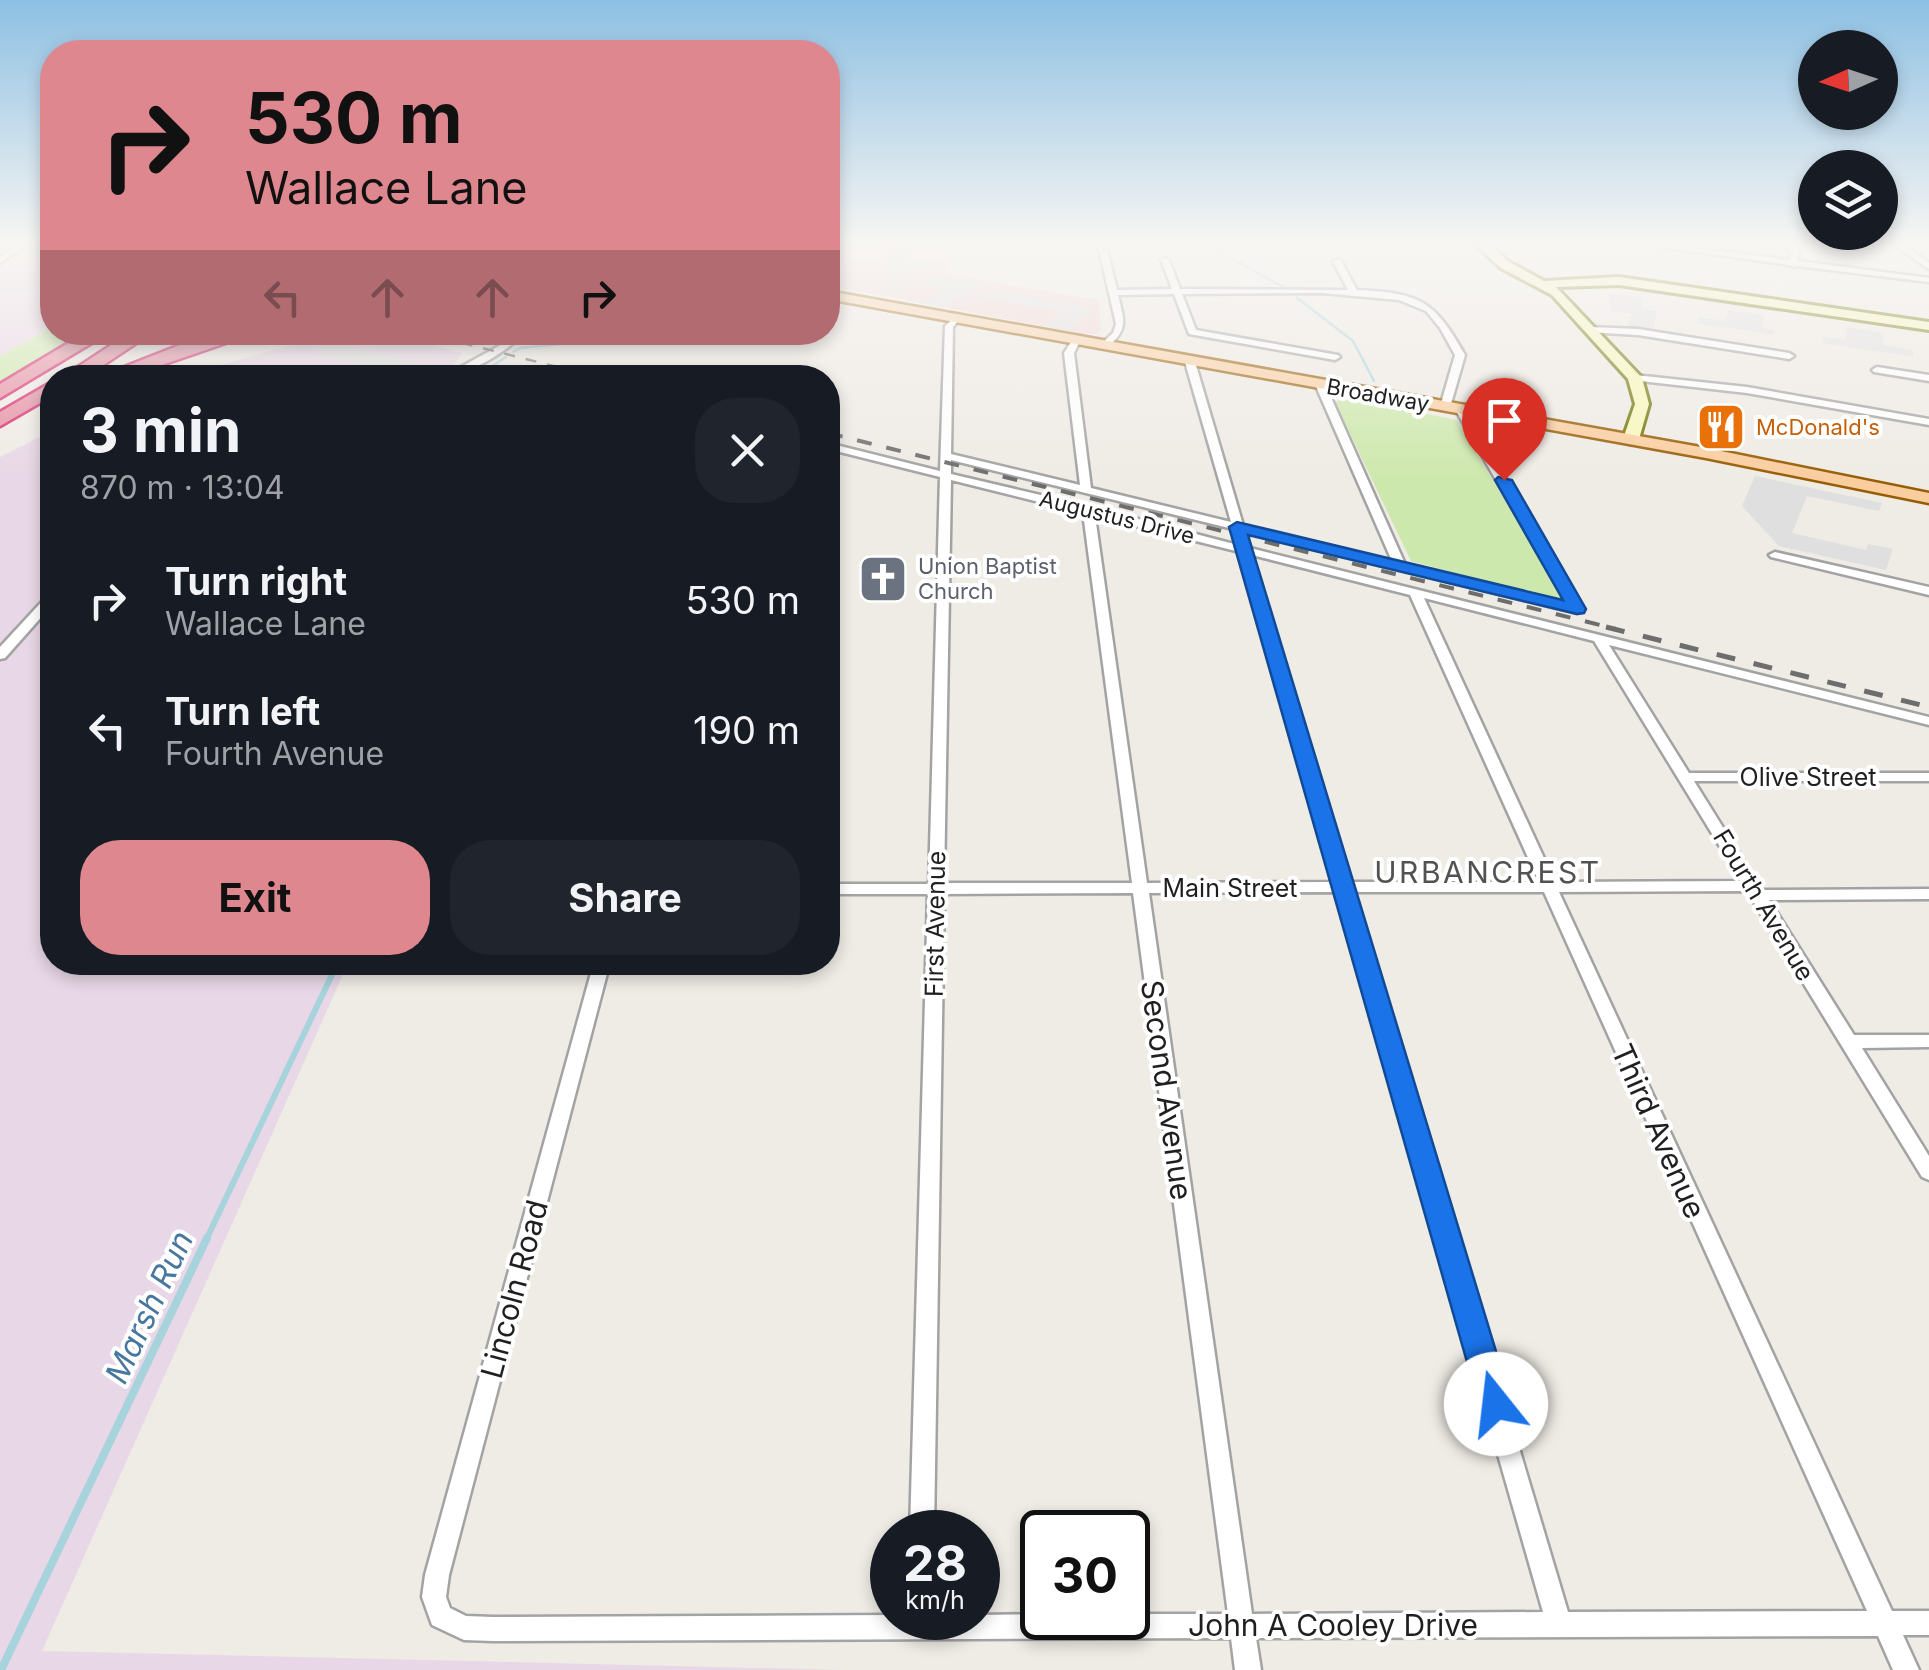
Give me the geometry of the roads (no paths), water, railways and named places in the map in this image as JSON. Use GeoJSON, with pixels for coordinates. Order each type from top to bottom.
{"type":"FeatureCollection","features":[{"type":"Feature","properties":{"kind":"highway"},"geometry":{"type":"LineString","coordinates":[[45,365],[79,345]]}},
{"type":"Feature","properties":{"kind":"highway"},"geometry":{"type":"LineString","coordinates":[[91,365],[123,345]]}},
{"type":"Feature","properties":{"kind":"highway"},"geometry":{"type":"LineString","coordinates":[[141,365],[199,345]]}},
{"type":"Feature","properties":{"kind":"highway"},"geometry":{"type":"LineString","coordinates":[[0,392],[40,368]]}},
{"type":"Feature","properties":{"kind":"highway"},"geometry":{"type":"LineString","coordinates":[[0,420],[40,395]]}},
{"type":"Feature","properties":{"kind":"highway"},"geometry":{"type":"LineString","coordinates":[[0,430],[40,408]]}},
{"type":"Feature","properties":{"kind":"main road","name":"Broadway"},"geometry":{"type":"LineString","coordinates":[[977,323],[1631,440],[1929,498]]}},
{"type":"Feature","properties":{"kind":"street","name":"First Avenue"},"geometry":{"type":"LineString","coordinates":[[922,1510],[952,323]]}},
{"type":"Feature","properties":{"kind":"street"},"geometry":{"type":"LineString","coordinates":[[1104,346],[1120,330],[1118,323]]}},
{"type":"Feature","properties":{"kind":"street"},"geometry":{"type":"LineString","coordinates":[[1188,323],[1192,332],[1335,357]]}},
{"type":"Feature","properties":{"kind":"street"},"geometry":{"type":"LineString","coordinates":[[946,456],[1087,500],[1237,527],[1577,609],[1536,533],[1453,408],[1460,355],[1439,323]]}},
{"type":"Feature","properties":{"kind":"street"},"geometry":{"type":"LineString","coordinates":[[1583,323],[1635,378],[1641,392],[1641,412],[1631,440]]}},
{"type":"Feature","properties":{"kind":"street"},"geometry":{"type":"LineString","coordinates":[[1590,330],[1638,332],[1789,356]]}},
{"type":"Feature","properties":{"kind":"street","name":"Second Avenue"},"geometry":{"type":"LineString","coordinates":[[1076,341],[1069,354],[1087,500],[1248,1670]]}},
{"type":"Feature","properties":{"kind":"street"},"geometry":{"type":"LineString","coordinates":[[469,365],[506,345]]}},
{"type":"Feature","properties":{"kind":"street"},"geometry":{"type":"LineString","coordinates":[[1190,362],[1559,1625]]}},
{"type":"Feature","properties":{"kind":"street"},"geometry":{"type":"LineString","coordinates":[[1878,370],[1929,378]]}},
{"type":"Feature","properties":{"kind":"street"},"geometry":{"type":"LineString","coordinates":[[1635,378],[1747,390],[1929,422]]}},
{"type":"Feature","properties":{"kind":"street"},"geometry":{"type":"LineString","coordinates":[[1320,384],[1402,566]]}},
{"type":"Feature","properties":{"kind":"street","name":"Augustus Drive"},"geometry":{"type":"LineString","coordinates":[[840,449],[946,476],[1087,500],[1244,548],[1929,721]]}},
{"type":"Feature","properties":{"kind":"street"},"geometry":{"type":"LineString","coordinates":[[1775,555],[1929,591]]}},
{"type":"Feature","properties":{"kind":"street","name":"Third Avenue"},"geometry":{"type":"LineString","coordinates":[[1414,592],[1906,1670]]}},
{"type":"Feature","properties":{"kind":"street"},"geometry":{"type":"LineString","coordinates":[[0,655],[40,611]]}},
{"type":"Feature","properties":{"kind":"street","name":"Fourth Avenue"},"geometry":{"type":"LineString","coordinates":[[1599,638],[1929,1172]]}},
{"type":"Feature","properties":{"kind":"street","name":"Olive Street"},"geometry":{"type":"LineString","coordinates":[[1686,777],[1929,777]]}},
{"type":"Feature","properties":{"kind":"street","name":"Main Street"},"geometry":{"type":"LineString","coordinates":[[840,889],[1549,887],[1929,894]]}},
{"type":"Feature","properties":{"kind":"street","name":"Lincoln Road"},"geometry":{"type":"LineString","coordinates":[[441,1616],[434,1597],[438,1575],[599,975]]}},
{"type":"Feature","properties":{"kind":"street"},"geometry":{"type":"LineString","coordinates":[[1848,1042],[1929,1042]]}},
{"type":"Feature","properties":{"kind":"street","name":"John A Cooley Drive"},"geometry":{"type":"LineString","coordinates":[[441,1616],[464,1628],[493,1630],[870,1624]]}},
{"type":"Feature","properties":{"kind":"street","name":"John A Cooley Drive"},"geometry":{"type":"LineString","coordinates":[[1000,1624],[1929,1624]]}},
{"type":"Feature","properties":{"kind":"waterway"},"geometry":{"type":"LineString","coordinates":[[1329,323],[1353,341],[1374,381]]}},
{"type":"Feature","properties":{"kind":"waterway","name":"Marsh Run"},"geometry":{"type":"LineString","coordinates":[[513,352],[550,345]]}},
{"type":"Feature","properties":{"kind":"waterway","name":"Marsh Run"},"geometry":{"type":"LineString","coordinates":[[494,365],[506,357]]}},
{"type":"Feature","properties":{"kind":"waterway","name":"Marsh Run"},"geometry":{"type":"LineString","coordinates":[[206,1240],[332,975]]}},
{"type":"Feature","properties":{"kind":"waterway","name":"Marsh Run"},"geometry":{"type":"LineString","coordinates":[[1,1670],[207,1238]]}},
{"type":"Feature","properties":{"kind":"railway"},"geometry":{"type":"LineString","coordinates":[[470,345],[550,365]]}},
{"type":"Feature","properties":{"kind":"railway"},"geometry":{"type":"LineString","coordinates":[[840,436],[1616,629]]}},
{"type":"Feature","properties":{"kind":"railway"},"geometry":{"type":"LineString","coordinates":[[1606,627],[1929,707]]}},
{"type":"Feature","properties":{"kind":"place","name":"McDonald's"},"geometry":{"type":"Point","coordinates":[1721,427]}},
{"type":"Feature","properties":{"kind":"place","name":"Union Baptist Church"},"geometry":{"type":"Point","coordinates":[883,579]}},
{"type":"Feature","properties":{"kind":"district","name":"URBANCREST"},"geometry":{"type":"Point","coordinates":[1488,872]}}]}
